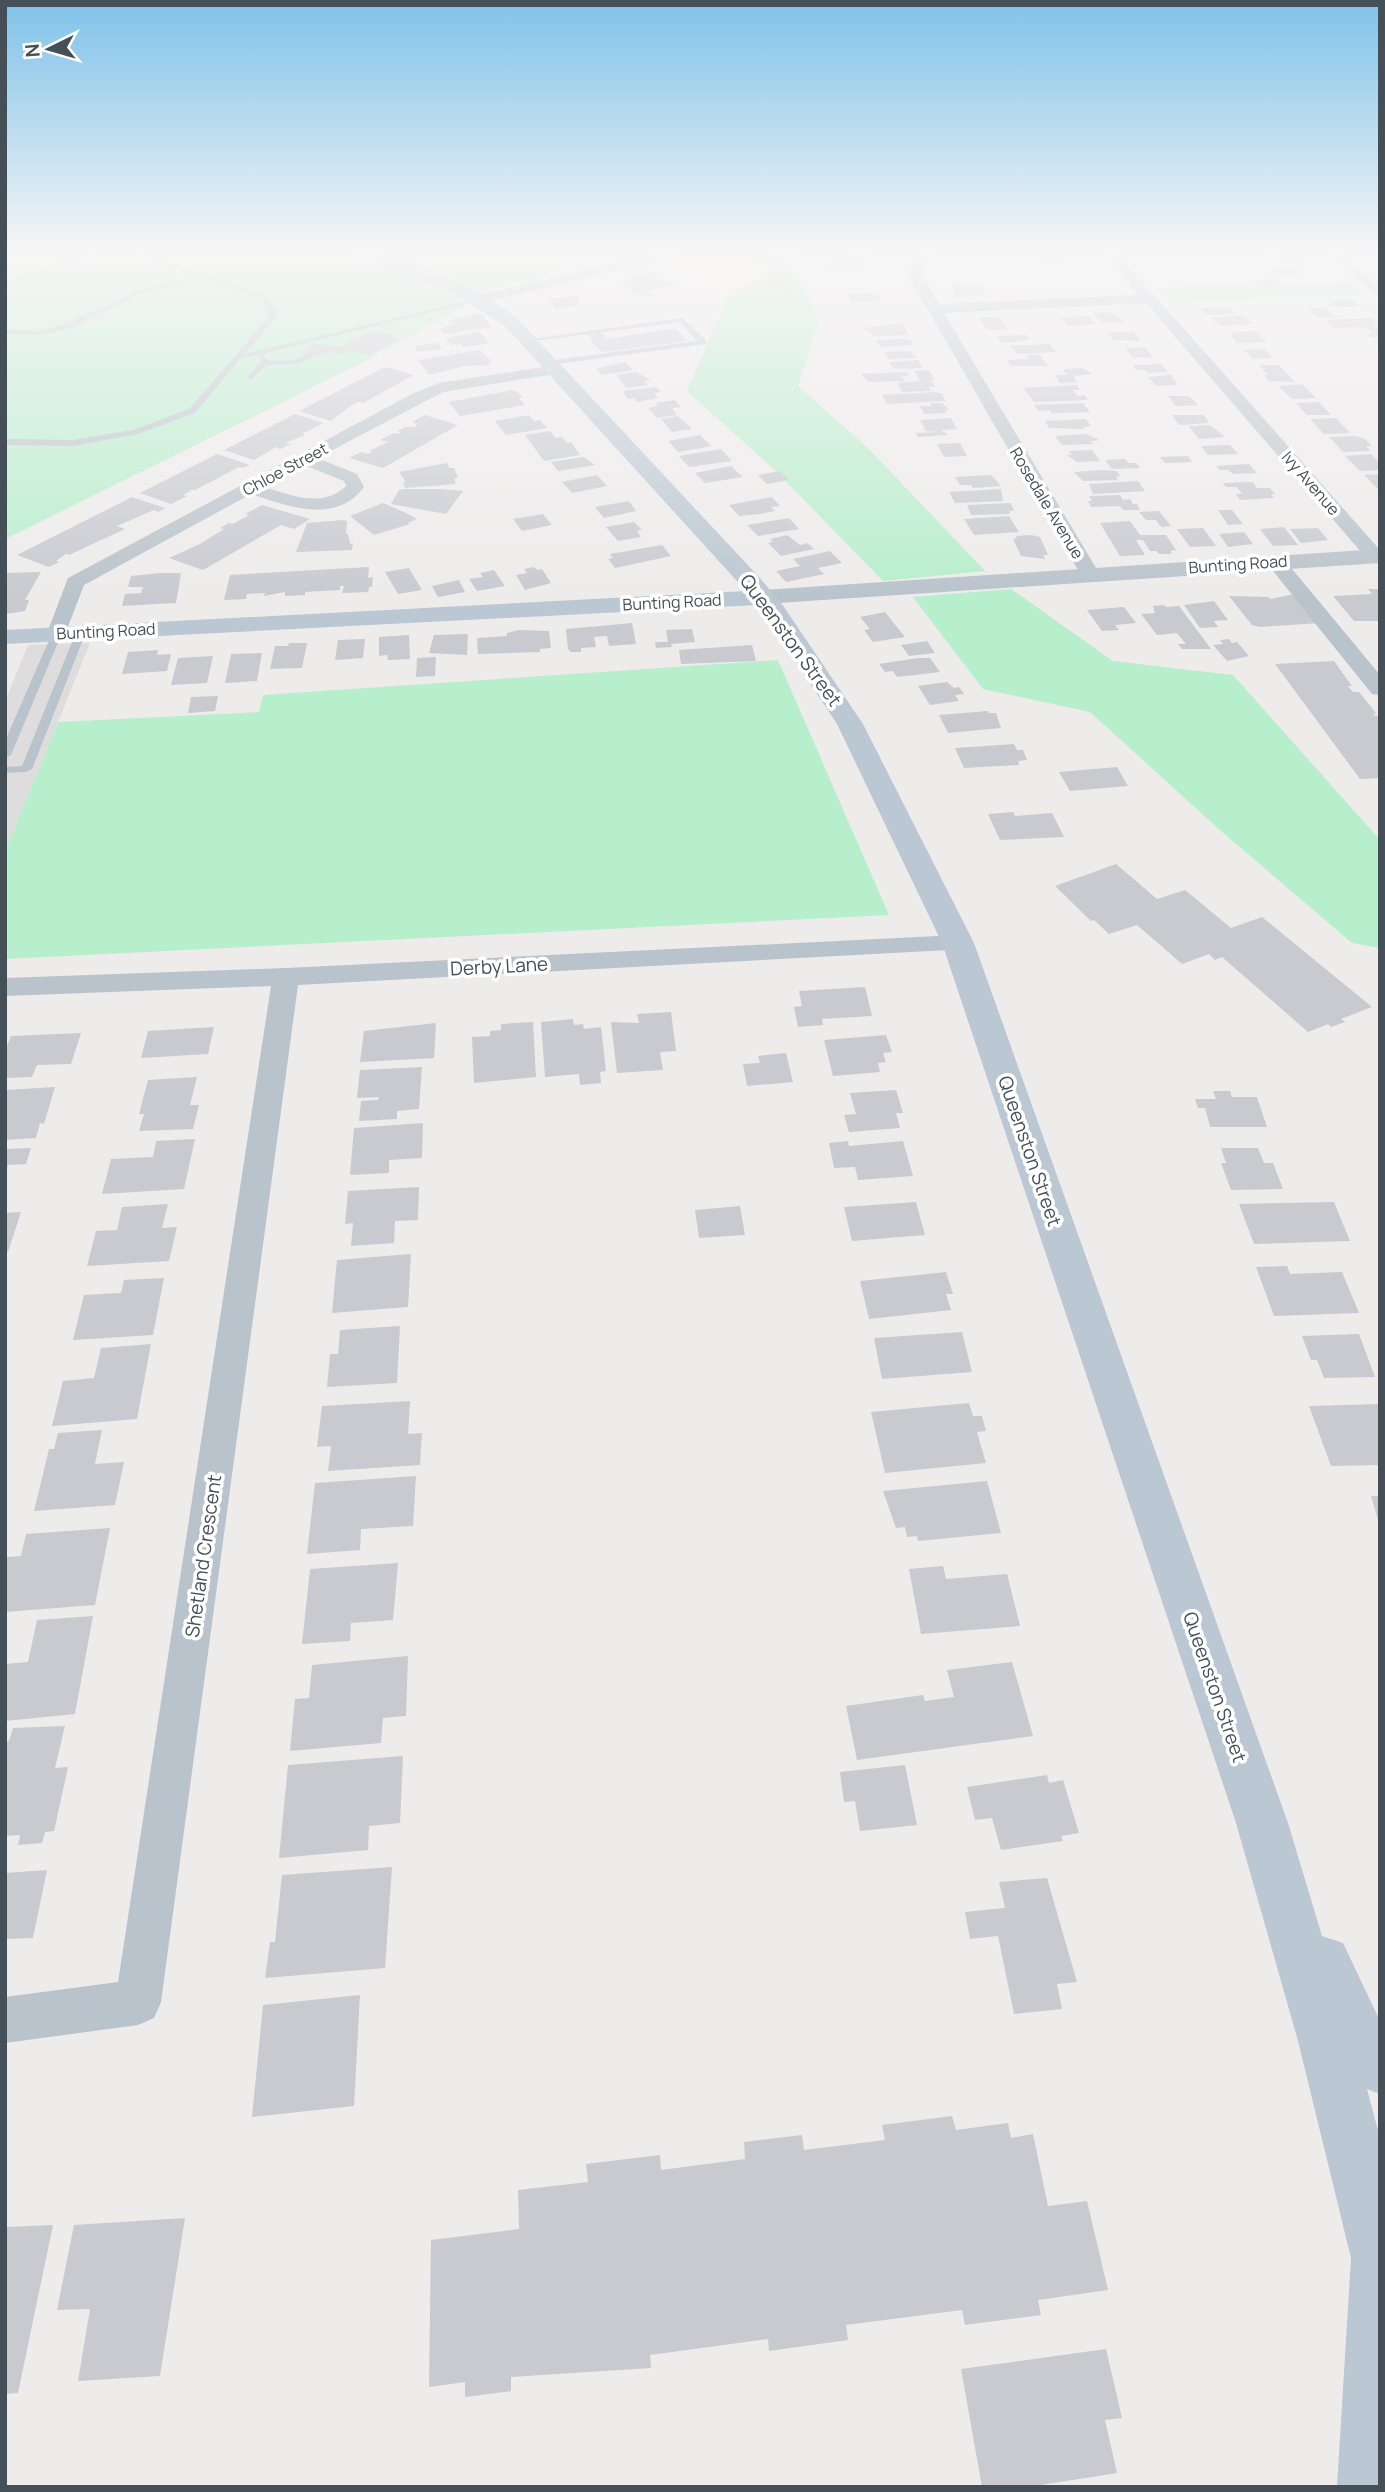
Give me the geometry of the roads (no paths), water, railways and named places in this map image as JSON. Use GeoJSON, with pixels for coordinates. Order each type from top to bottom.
{"type":"FeatureCollection","features":[{"type":"Feature","properties":{"kind":"main road","name":"Queenston Street"},"geometry":{"type":"LineString","coordinates":[[554,368],[763,597],[850,724],[958,943],[1262,1823],[1326,2041],[1380,2255]]}},
{"type":"Feature","properties":{"kind":"main road","name":"Bunting Road"},"geometry":{"type":"LineString","coordinates":[[5,636],[763,597]]}},
{"type":"Feature","properties":{"kind":"main road"},"geometry":{"type":"LineString","coordinates":[[1262,1823],[1357,2037],[1380,2066]]}},
{"type":"Feature","properties":{"kind":"main road"},"geometry":{"type":"LineString","coordinates":[[1370,2487],[1380,2262]]}},
{"type":"Feature","properties":{"kind":"street","name":"Chloe Street"},"geometry":{"type":"LineString","coordinates":[[69,633],[75,582],[418,397],[439,388],[546,368]]}},
{"type":"Feature","properties":{"kind":"street","name":"Rosedale Avenue"},"geometry":{"type":"LineString","coordinates":[[968,368],[1089,573]]}},
{"type":"Feature","properties":{"kind":"street","name":"Ivy Avenue"},"geometry":{"type":"LineString","coordinates":[[1213,368],[1377,556]]}},
{"type":"Feature","properties":{"kind":"street"},"geometry":{"type":"LineString","coordinates":[[250,488],[294,502],[314,504],[343,498],[355,487],[351,478],[304,459]]}},
{"type":"Feature","properties":{"kind":"street","name":"Bunting Road"},"geometry":{"type":"LineString","coordinates":[[763,597],[1089,573],[1377,556]]}},
{"type":"Feature","properties":{"kind":"street"},"geometry":{"type":"LineString","coordinates":[[1276,562],[1380,689]]}},
{"type":"Feature","properties":{"kind":"street","name":"Derby Lane"},"geometry":{"type":"LineString","coordinates":[[5,986],[286,977],[958,943]]}},
{"type":"Feature","properties":{"kind":"street","name":"Shetland Crescent"},"geometry":{"type":"LineString","coordinates":[[5,2020],[138,2002],[286,977]]}},
{"type":"Feature","properties":{"kind":"lane"},"geometry":{"type":"LineString","coordinates":[[5,442],[73,443],[135,432],[192,411],[227,368]]}},
{"type":"Feature","properties":{"kind":"lane"},"geometry":{"type":"LineString","coordinates":[[251,378],[259,368]]}},
{"type":"Feature","properties":{"kind":"lane"},"geometry":{"type":"LineString","coordinates":[[5,755],[69,633]]}},
{"type":"Feature","properties":{"kind":"lane"},"geometry":{"type":"LineString","coordinates":[[5,769],[26,769],[69,633]]}}]}
